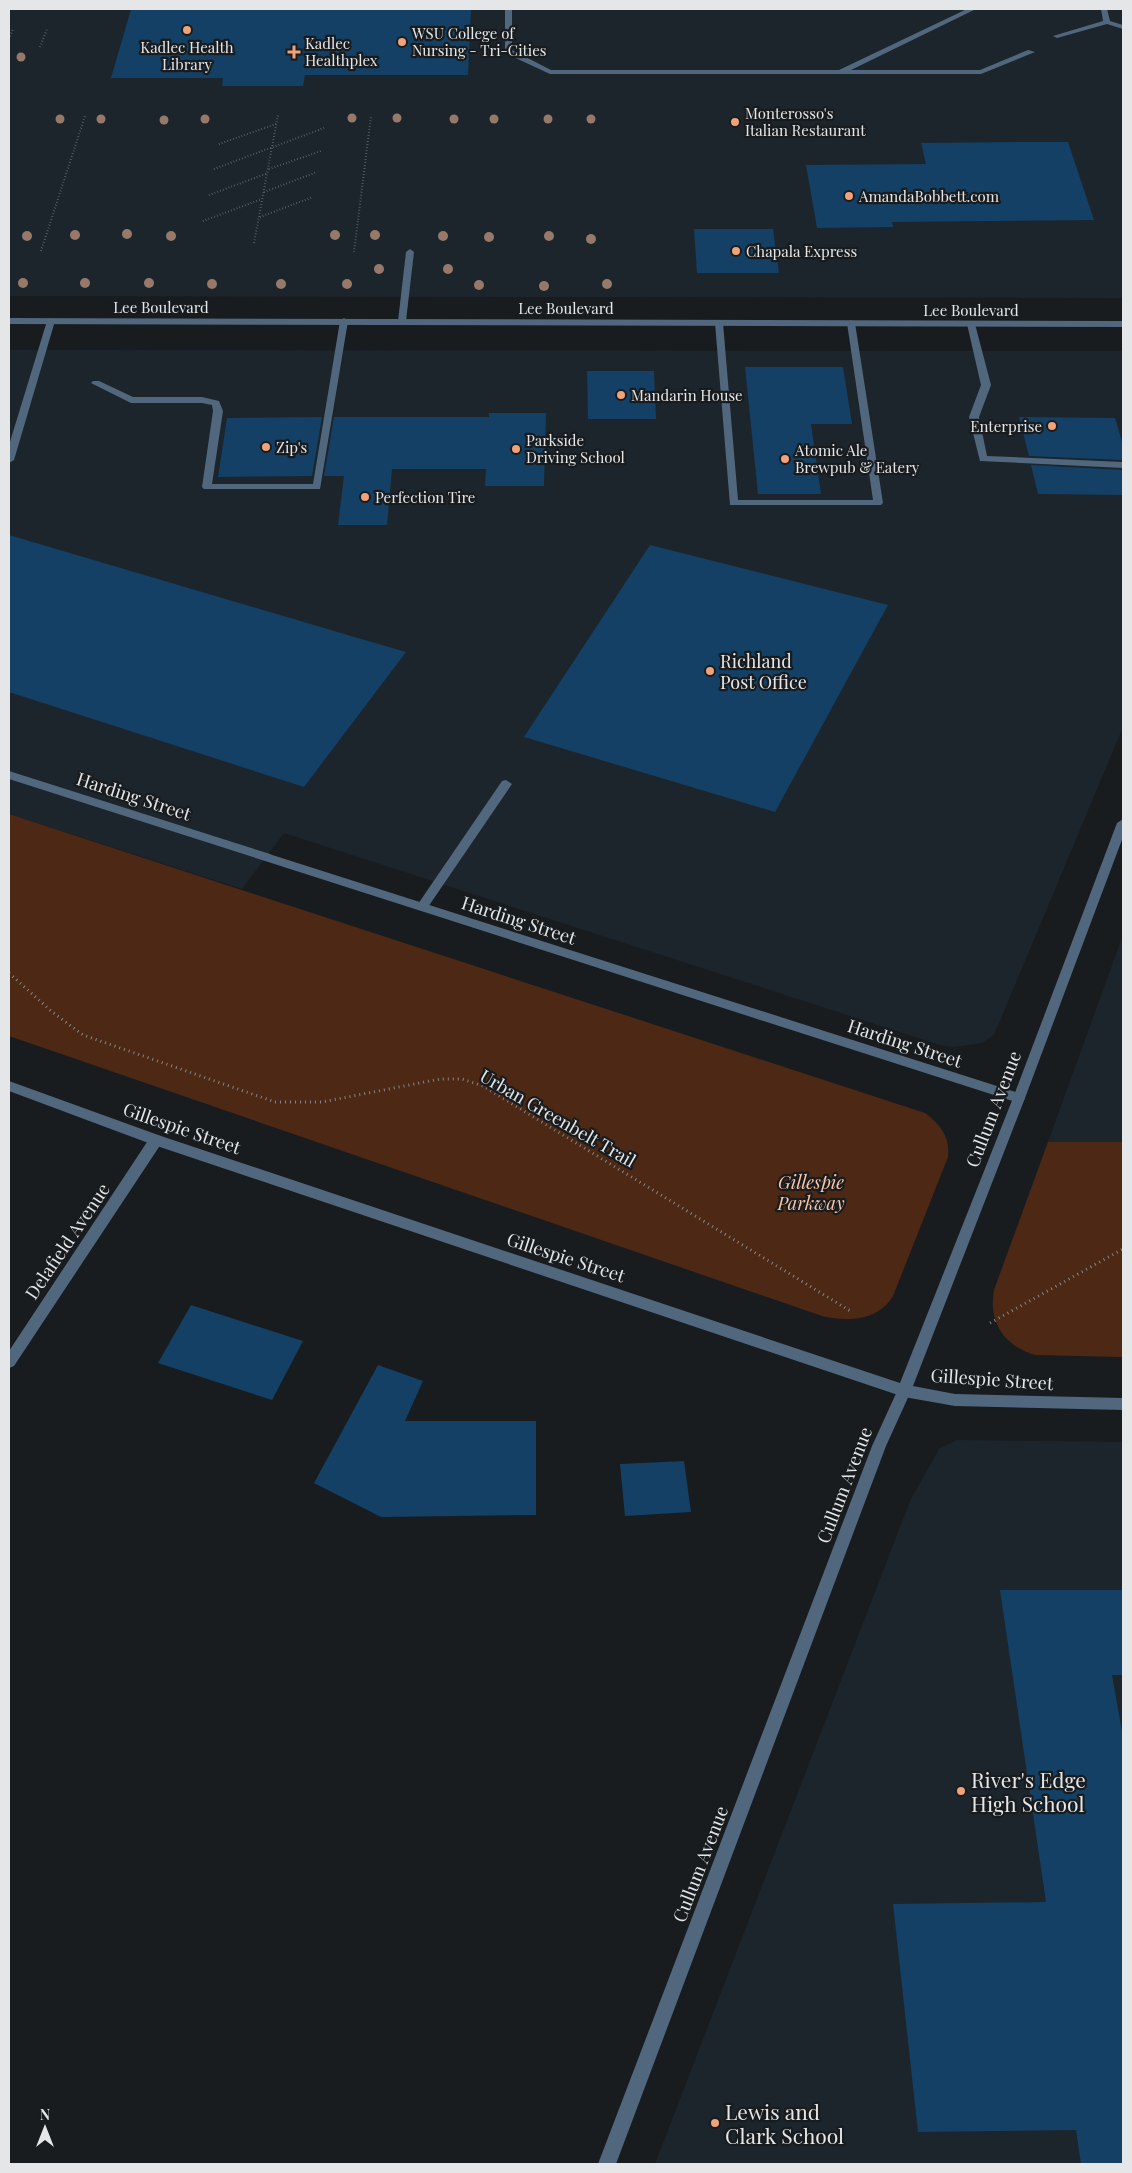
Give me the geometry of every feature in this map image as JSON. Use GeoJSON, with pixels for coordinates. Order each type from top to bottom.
{"type":"FeatureCollection","features":[{"type":"Feature","properties":{"kind":"street"},"geometry":{"type":"LineString","coordinates":[[508,9],[508,52],[550,72],[981,72],[1030,52]]}},
{"type":"Feature","properties":{"kind":"street"},"geometry":{"type":"LineString","coordinates":[[840,72],[972,9]]}},
{"type":"Feature","properties":{"kind":"street"},"geometry":{"type":"LineString","coordinates":[[1104,9],[1107,22]]}},
{"type":"Feature","properties":{"kind":"street"},"geometry":{"type":"LineString","coordinates":[[1057,36],[1107,22],[1123,27]]}},
{"type":"Feature","properties":{"kind":"street"},"geometry":{"type":"LineString","coordinates":[[402,321],[410,252]]}},
{"type":"Feature","properties":{"kind":"street","name":"Lee Boulevard"},"geometry":{"type":"LineString","coordinates":[[9,321],[1123,324]]}},
{"type":"Feature","properties":{"kind":"street"},"geometry":{"type":"LineString","coordinates":[[9,460],[51,321]]}},
{"type":"Feature","properties":{"kind":"street"},"geometry":{"type":"LineString","coordinates":[[96,383],[131,400],[202,400],[216,403],[218,411],[207,487],[317,487],[344,321]]}},
{"type":"Feature","properties":{"kind":"street"},"geometry":{"type":"LineString","coordinates":[[719,322],[734,503],[878,503],[851,323]]}},
{"type":"Feature","properties":{"kind":"street"},"geometry":{"type":"LineString","coordinates":[[971,324],[986,385],[974,417],[983,459],[1123,465]]}},
{"type":"Feature","properties":{"kind":"street","name":"Harding Street"},"geometry":{"type":"LineString","coordinates":[[9,775],[1019,1098]]}},
{"type":"Feature","properties":{"kind":"street"},"geometry":{"type":"LineString","coordinates":[[422,907],[506,784]]}},
{"type":"Feature","properties":{"kind":"street","name":"Cullum Avenue"},"geometry":{"type":"LineString","coordinates":[[607,2164],[879,1446],[904,1391],[1019,1098],[1123,823]]}},
{"type":"Feature","properties":{"kind":"street","name":"Gillespie Street"},"geometry":{"type":"LineString","coordinates":[[9,1086],[156,1140],[904,1391],[955,1400],[1123,1404]]}},
{"type":"Feature","properties":{"kind":"street","name":"Delafield Avenue"},"geometry":{"type":"LineString","coordinates":[[9,1362],[156,1140]]}},
{"type":"Feature","properties":{"kind":"path"},"geometry":{"type":"LineString","coordinates":[[9,39],[12,29]]}},
{"type":"Feature","properties":{"kind":"path"},"geometry":{"type":"LineString","coordinates":[[40,47],[47,29]]}},
{"type":"Feature","properties":{"kind":"path"},"geometry":{"type":"LineString","coordinates":[[254,243],[278,115]]}},
{"type":"Feature","properties":{"kind":"path"},"geometry":{"type":"LineString","coordinates":[[41,251],[85,116]]}},
{"type":"Feature","properties":{"kind":"path"},"geometry":{"type":"LineString","coordinates":[[354,252],[371,116]]}},
{"type":"Feature","properties":{"kind":"path"},"geometry":{"type":"LineString","coordinates":[[219,144],[277,124]]}},
{"type":"Feature","properties":{"kind":"path"},"geometry":{"type":"LineString","coordinates":[[214,169],[324,128]]}},
{"type":"Feature","properties":{"kind":"path"},"geometry":{"type":"LineString","coordinates":[[209,195],[320,151]]}},
{"type":"Feature","properties":{"kind":"path"},"geometry":{"type":"LineString","coordinates":[[264,192],[317,172]]}},
{"type":"Feature","properties":{"kind":"path"},"geometry":{"type":"LineString","coordinates":[[259,218],[313,197]]}},
{"type":"Feature","properties":{"kind":"path"},"geometry":{"type":"LineString","coordinates":[[203,221],[263,199]]}},
{"type":"Feature","properties":{"kind":"path","name":"Urban Greenbelt Trail"},"geometry":{"type":"LineString","coordinates":[[9,973],[51,1011],[83,1035],[275,1102],[322,1102],[376,1094],[440,1079],[462,1079],[483,1086],[852,1312]]}},
{"type":"Feature","properties":{"kind":"path"},"geometry":{"type":"LineString","coordinates":[[990,1323],[1123,1249]]}},
{"type":"Feature","properties":{"kind":"shaded area"},"geometry":{"type":"Polygon","coordinates":[[[9,9],[1123,9],[1123,298],[9,296],[9,9]]]}},
{"type":"Feature","properties":{"kind":"shaded area"},"geometry":{"type":"Polygon","coordinates":[[[9,350],[1123,351],[1123,727],[994,1035],[982,1043],[954,1047],[940,1045],[284,833],[242,889],[9,814],[9,350]]]}},
{"type":"Feature","properties":{"kind":"shaded area"},"geometry":{"type":"Polygon","coordinates":[[[1123,935],[1123,1142],[1048,1142],[1123,935]]]}},
{"type":"Feature","properties":{"kind":"shaded area","name":"River's Edge High School"},"geometry":{"type":"Polygon","coordinates":[[[957,1440],[1123,1442],[1123,2164],[655,2164],[910,1501],[939,1449],[957,1440]]]}},
{"type":"Feature","properties":{"kind":"green space","name":"Gillespie Parkway"},"geometry":{"type":"Polygon","coordinates":[[[9,814],[925,1113],[936,1122],[946,1137],[948,1157],[893,1296],[879,1311],[862,1318],[842,1319],[822,1316],[9,1036],[9,814]]]}},
{"type":"Feature","properties":{"kind":"green space"},"geometry":{"type":"Polygon","coordinates":[[[1048,1142],[1123,1142],[1123,1357],[1035,1355],[1015,1346],[1001,1332],[996,1323],[993,1302],[994,1290],[1048,1142]]]}},
{"type":"Feature","properties":{"kind":"building","name":"Kadlec Healthplex"},"geometry":{"type":"Polygon","coordinates":[[[131,9],[471,9],[468,75],[305,75],[303,86],[222,86],[223,78],[111,78],[131,9]]]}},
{"type":"Feature","properties":{"kind":"building"},"geometry":{"type":"Polygon","coordinates":[[[1068,142],[1094,220],[892,222],[893,227],[817,228],[806,165],[926,164],[921,143],[1068,142]]]}},
{"type":"Feature","properties":{"kind":"building","name":"Chapala Express"},"geometry":{"type":"Polygon","coordinates":[[[694,229],[773,229],[779,273],[697,273],[694,229]]]}},
{"type":"Feature","properties":{"kind":"building","name":"Atomic Ale Brewpub & Eatery"},"geometry":{"type":"Polygon","coordinates":[[[745,367],[843,367],[852,424],[811,424],[821,494],[758,494],[745,367]]]}},
{"type":"Feature","properties":{"kind":"building","name":"Mandarin House"},"geometry":{"type":"Polygon","coordinates":[[[587,371],[654,371],[656,419],[588,419],[587,371]]]}},
{"type":"Feature","properties":{"kind":"building"},"geometry":{"type":"Polygon","coordinates":[[[489,413],[546,413],[544,486],[485,486],[486,469],[392,469],[387,525],[338,525],[344,476],[324,476],[334,417],[489,417],[489,413]]]}},
{"type":"Feature","properties":{"kind":"building","name":"Zip's"},"geometry":{"type":"Polygon","coordinates":[[[322,417],[312,476],[218,477],[227,418],[322,417]]]}},
{"type":"Feature","properties":{"kind":"building","name":"Enterprise"},"geometry":{"type":"Polygon","coordinates":[[[1019,417],[1115,418],[1123,445],[1123,460],[1029,456],[1019,417]]]}},
{"type":"Feature","properties":{"kind":"building"},"geometry":{"type":"Polygon","coordinates":[[[1031,465],[1123,470],[1123,495],[1038,494],[1031,465]]]}},
{"type":"Feature","properties":{"kind":"building"},"geometry":{"type":"Polygon","coordinates":[[[9,535],[406,652],[304,787],[9,692],[9,535]]]}},
{"type":"Feature","properties":{"kind":"building","name":"Richland Post Office"},"geometry":{"type":"Polygon","coordinates":[[[650,545],[888,605],[775,812],[524,737],[650,545]]]}},
{"type":"Feature","properties":{"kind":"building"},"geometry":{"type":"Polygon","coordinates":[[[191,1305],[303,1341],[272,1400],[158,1363],[191,1305]]]}},
{"type":"Feature","properties":{"kind":"building"},"geometry":{"type":"Polygon","coordinates":[[[378,1365],[423,1381],[405,1421],[536,1421],[536,1515],[381,1517],[314,1483],[378,1365]]]}},
{"type":"Feature","properties":{"kind":"building"},"geometry":{"type":"Polygon","coordinates":[[[684,1461],[691,1512],[625,1516],[620,1464],[684,1461]]]}},
{"type":"Feature","properties":{"kind":"building"},"geometry":{"type":"Polygon","coordinates":[[[1000,1590],[1123,1590],[1123,1675],[1112,1675],[1123,1737],[1123,2164],[1081,2164],[1076,2130],[918,2132],[893,1904],[1046,1902],[1000,1590]]]}},
{"type":"Feature","properties":{"kind":"place","name":"Kadlec Health Library"},"geometry":{"type":"Point","coordinates":[187,30]}},
{"type":"Feature","properties":{"kind":"place","name":"WSU College of Nursing - Tri-Cities"},"geometry":{"type":"Point","coordinates":[402,42]}},
{"type":"Feature","properties":{"kind":"place","name":"Kadlec Healthplex"},"geometry":{"type":"Point","coordinates":[294,52]}},
{"type":"Feature","properties":{"kind":"place","name":"Monterosso's Italian Restaurant"},"geometry":{"type":"Point","coordinates":[735,122]}},
{"type":"Feature","properties":{"kind":"place","name":"AmandaBobbett.com"},"geometry":{"type":"Point","coordinates":[849,196]}},
{"type":"Feature","properties":{"kind":"place","name":"Chapala Express"},"geometry":{"type":"Point","coordinates":[736,251]}},
{"type":"Feature","properties":{"kind":"place","name":"Mandarin House"},"geometry":{"type":"Point","coordinates":[621,395]}},
{"type":"Feature","properties":{"kind":"place","name":"Enterprise"},"geometry":{"type":"Point","coordinates":[1052,426]}},
{"type":"Feature","properties":{"kind":"place","name":"Zip's"},"geometry":{"type":"Point","coordinates":[266,447]}},
{"type":"Feature","properties":{"kind":"place","name":"Parkside Driving School"},"geometry":{"type":"Point","coordinates":[516,449]}},
{"type":"Feature","properties":{"kind":"place","name":"Atomic Ale Brewpub & Eatery"},"geometry":{"type":"Point","coordinates":[785,459]}},
{"type":"Feature","properties":{"kind":"place","name":"Perfection Tire"},"geometry":{"type":"Point","coordinates":[365,497]}},
{"type":"Feature","properties":{"kind":"place","name":"Richland Post Office"},"geometry":{"type":"Point","coordinates":[710,671]}},
{"type":"Feature","properties":{"kind":"place","name":"River's Edge High School"},"geometry":{"type":"Point","coordinates":[961,1791]}},
{"type":"Feature","properties":{"kind":"place","name":"Lewis and Clark School"},"geometry":{"type":"Point","coordinates":[715,2123]}}]}
